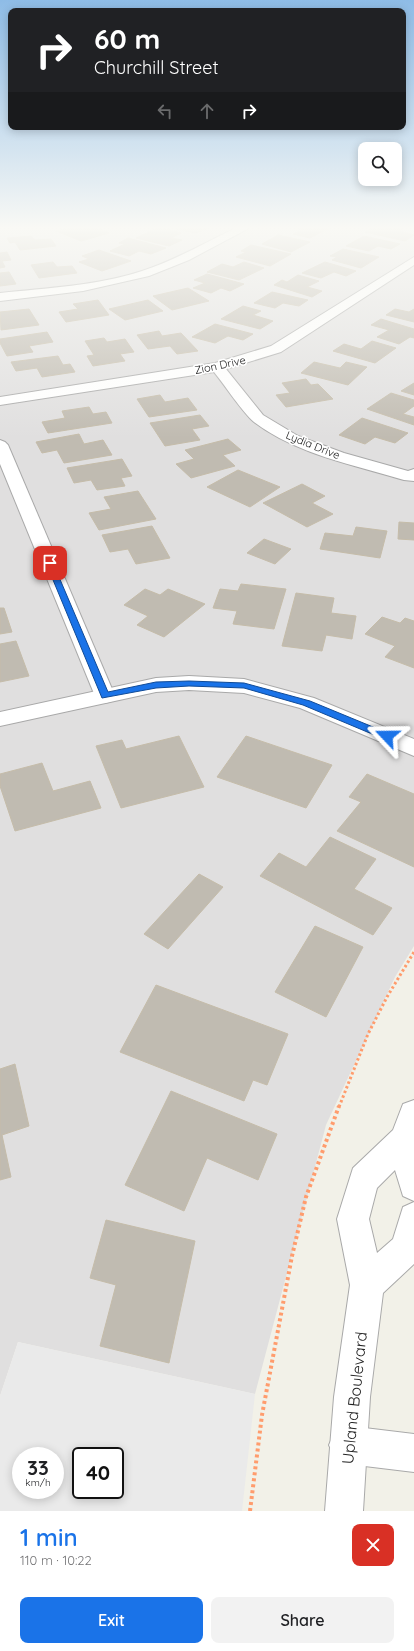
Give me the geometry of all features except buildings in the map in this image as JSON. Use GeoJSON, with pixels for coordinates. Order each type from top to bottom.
{"type":"FeatureCollection","features":[{"type":"Feature","properties":{"kind":"street","name":"Zion Drive"},"geometry":{"type":"LineString","coordinates":[[0,401],[216,367],[276,349],[356,298]]}},
{"type":"Feature","properties":{"kind":"street","name":"Lydia Drive"},"geometry":{"type":"LineString","coordinates":[[216,367],[258,418],[293,439],[339,456],[412,475]]}},
{"type":"Feature","properties":{"kind":"street"},"geometry":{"type":"LineString","coordinates":[[0,445],[105,696]]}},
{"type":"Feature","properties":{"kind":"street"},"geometry":{"type":"LineString","coordinates":[[0,720],[156,685],[189,683],[244,686],[306,703],[414,748]]}},
{"type":"Feature","properties":{"kind":"street","name":"Upland Boulevard"},"geometry":{"type":"LineString","coordinates":[[409,1127],[414,1185]]}},
{"type":"Feature","properties":{"kind":"street","name":"Upland Boulevard"},"geometry":{"type":"LineString","coordinates":[[344,1511],[348,1445],[367,1285],[353,1219],[364,1179],[409,1127]]}},
{"type":"Feature","properties":{"kind":"street"},"geometry":{"type":"LineString","coordinates":[[367,1285],[407,1248],[414,1218]]}},
{"type":"Feature","properties":{"kind":"street"},"geometry":{"type":"LineString","coordinates":[[348,1445],[414,1453]]}},
{"type":"Feature","properties":{"kind":"path"},"geometry":{"type":"LineString","coordinates":[[250,1511],[262,1415],[292,1256],[306,1197],[333,1120],[368,1034],[387,997],[414,952]]}},
{"type":"Feature","properties":{"kind":"shaded area"},"geometry":{"type":"Polygon","coordinates":[[[0,298],[414,298],[414,946],[395,977],[326,1125],[255,1394],[18,1342],[0,1396],[0,298]]]}},
{"type":"Feature","properties":{"kind":"shaded area"},"geometry":{"type":"Polygon","coordinates":[[[18,1342],[255,1394],[242,1511],[0,1511],[0,1396],[18,1342]]]}},
{"type":"Feature","properties":{"kind":"route"},"geometry":{"type":"LineString","coordinates":[[50,563],[105,696],[156,685],[189,683],[244,686],[306,703],[387,736]]}}]}
